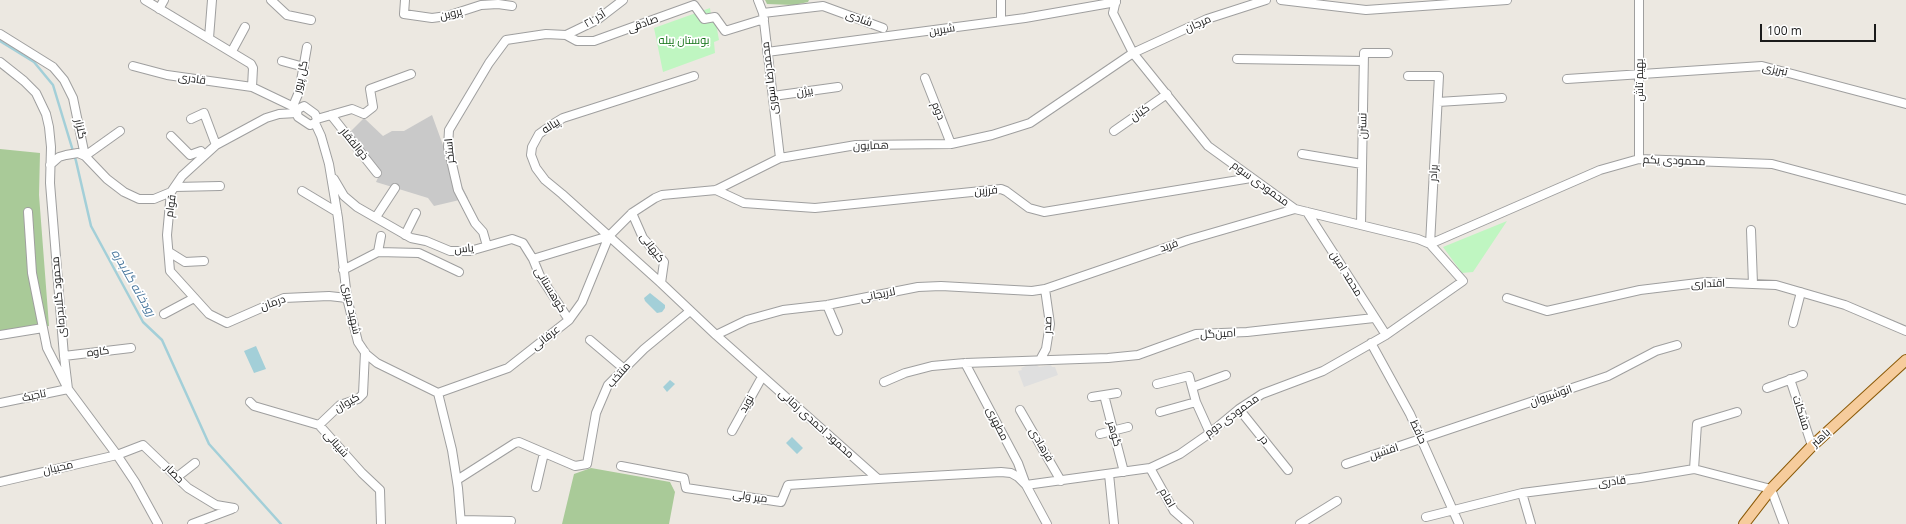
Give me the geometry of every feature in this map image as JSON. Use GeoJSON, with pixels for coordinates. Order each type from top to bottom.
{"type":"FeatureCollection","features":[{"type":"Feature","properties":{"kind":"main road","name":"باهنر"},"geometry":{"type":"LineString","coordinates":[[1744,524],[1771,489],[1812,446],[1906,360]]}},
{"type":"Feature","properties":{"kind":"street"},"geometry":{"type":"LineString","coordinates":[[145,0],[232,51],[252,66],[252,87]]}},
{"type":"Feature","properties":{"kind":"street"},"geometry":{"type":"LineString","coordinates":[[159,9],[164,0]]}},
{"type":"Feature","properties":{"kind":"street"},"geometry":{"type":"LineString","coordinates":[[209,38],[212,0]]}},
{"type":"Feature","properties":{"kind":"street"},"geometry":{"type":"LineString","coordinates":[[271,0],[286,15],[311,20]]}},
{"type":"Feature","properties":{"kind":"street","name":"پروین"},"geometry":{"type":"LineString","coordinates":[[405,0],[404,14],[432,18],[447,16],[481,6],[498,4],[512,6]]}},
{"type":"Feature","properties":{"kind":"street","name":"۲۱ آذر"},"geometry":{"type":"LineString","coordinates":[[566,35],[597,20],[624,0]]}},
{"type":"Feature","properties":{"kind":"street","name":"محمدرضا سوری"},"geometry":{"type":"LineString","coordinates":[[758,0],[763,16],[780,158]]}},
{"type":"Feature","properties":{"kind":"street"},"geometry":{"type":"LineString","coordinates":[[1001,0],[1001,21]]}},
{"type":"Feature","properties":{"kind":"street","name":"مرجان"},"geometry":{"type":"LineString","coordinates":[[1133,53],[1207,19],[1266,0]]}},
{"type":"Feature","properties":{"kind":"street"},"geometry":{"type":"LineString","coordinates":[[1281,0],[1366,10],[1507,0]]}},
{"type":"Feature","properties":{"kind":"street","name":"بهیم تاش"},"geometry":{"type":"LineString","coordinates":[[1639,0],[1639,159]]}},
{"type":"Feature","properties":{"kind":"street","name":"شیرین"},"geometry":{"type":"LineString","coordinates":[[767,52],[923,33],[1116,1]]}},
{"type":"Feature","properties":{"kind":"street","name":"محمودی سوم"},"geometry":{"type":"LineString","coordinates":[[1116,1],[1113,13],[1133,53],[1208,146],[1295,209],[1418,238],[1430,244],[1463,281]]}},
{"type":"Feature","properties":{"kind":"street","name":"صادقی"},"geometry":{"type":"LineString","coordinates":[[506,40],[546,34],[566,35],[577,41],[594,41],[694,5],[704,19],[715,17],[725,31],[763,16]]}},
{"type":"Feature","properties":{"kind":"street","name":"شادی"},"geometry":{"type":"LineString","coordinates":[[763,16],[822,6],[883,28]]}},
{"type":"Feature","properties":{"kind":"street"},"geometry":{"type":"LineString","coordinates":[[232,51],[245,27]]}},
{"type":"Feature","properties":{"kind":"street","name":"گلزار"},"geometry":{"type":"LineString","coordinates":[[0,34],[53,67],[64,80],[73,98],[82,155]]}},
{"type":"Feature","properties":{"kind":"street","name":"استخر"},"geometry":{"type":"LineString","coordinates":[[487,246],[483,232],[475,223],[458,190],[448,147],[449,130],[489,63],[506,40]]}},
{"type":"Feature","properties":{"kind":"street","name":"گل پرور"},"geometry":{"type":"LineString","coordinates":[[296,110],[307,47]]}},
{"type":"Feature","properties":{"kind":"street"},"geometry":{"type":"LineString","coordinates":[[1237,59],[1364,61],[1365,52],[1388,53]]}},
{"type":"Feature","properties":{"kind":"street","name":"همایون"},"geometry":{"type":"LineString","coordinates":[[609,236],[632,213],[662,195],[716,190],[780,158],[856,145],[951,144],[992,135],[1030,123],[1133,53]]}},
{"type":"Feature","properties":{"kind":"street"},"geometry":{"type":"LineString","coordinates":[[282,61],[304,67]]}},
{"type":"Feature","properties":{"kind":"street","name":"نسترن"},"geometry":{"type":"LineString","coordinates":[[1361,225],[1364,61]]}},
{"type":"Feature","properties":{"kind":"street","name":"محمود گلابدره‌ای"},"geometry":{"type":"LineString","coordinates":[[0,62],[24,81],[36,93],[46,114],[51,136],[50,183],[68,389],[117,455],[135,482],[158,524]]}},
{"type":"Feature","properties":{"kind":"street","name":"قادری"},"geometry":{"type":"LineString","coordinates":[[133,66],[167,75],[252,87],[296,110]]}},
{"type":"Feature","properties":{"kind":"street","name":"تبریزی"},"geometry":{"type":"LineString","coordinates":[[1567,79],[1762,66],[1906,104]]}},
{"type":"Feature","properties":{"kind":"street"},"geometry":{"type":"LineString","coordinates":[[296,110],[310,125],[331,115],[352,109],[358,113],[365,114],[373,107],[370,89],[411,74]]}},
{"type":"Feature","properties":{"kind":"street","name":"پیاله"},"geometry":{"type":"LineString","coordinates":[[609,236],[545,180],[536,168],[531,155],[534,141],[545,129],[563,118],[694,76]]}},
{"type":"Feature","properties":{"kind":"street","name":"برادر"},"geometry":{"type":"LineString","coordinates":[[1408,76],[1439,76],[1430,244]]}},
{"type":"Feature","properties":{"kind":"street","name":"دوم"},"geometry":{"type":"LineString","coordinates":[[925,78],[951,144]]}},
{"type":"Feature","properties":{"kind":"street","name":"بیژن"},"geometry":{"type":"LineString","coordinates":[[773,96],[838,87]]}},
{"type":"Feature","properties":{"kind":"street","name":"کیان"},"geometry":{"type":"LineString","coordinates":[[1114,131],[1167,94]]}},
{"type":"Feature","properties":{"kind":"street"},"geometry":{"type":"LineString","coordinates":[[1438,102],[1502,98]]}},
{"type":"Feature","properties":{"kind":"street","name":"شهید میری"},"geometry":{"type":"LineString","coordinates":[[296,110],[304,106],[315,114],[322,136],[337,212],[347,298],[358,342],[364,352],[377,363],[438,393]]}},
{"type":"Feature","properties":{"kind":"street","name":"قوام"},"geometry":{"type":"LineString","coordinates":[[227,323],[209,314],[170,271],[167,236],[173,190],[182,176],[216,145],[266,118],[296,110]]}},
{"type":"Feature","properties":{"kind":"street"},"geometry":{"type":"LineString","coordinates":[[191,119],[204,113],[216,145]]}},
{"type":"Feature","properties":{"kind":"street","name":"ذوالفقار"},"geometry":{"type":"LineString","coordinates":[[331,115],[377,173]]}},
{"type":"Feature","properties":{"kind":"street"},"geometry":{"type":"LineString","coordinates":[[50,165],[66,155],[82,155],[120,131]]}},
{"type":"Feature","properties":{"kind":"street"},"geometry":{"type":"LineString","coordinates":[[171,136],[190,155],[200,150],[204,156]]}},
{"type":"Feature","properties":{"kind":"street"},"geometry":{"type":"LineString","coordinates":[[1302,154],[1362,164]]}},
{"type":"Feature","properties":{"kind":"street"},"geometry":{"type":"LineString","coordinates":[[82,155],[124,192],[139,199],[154,199],[173,190],[220,186]]}},
{"type":"Feature","properties":{"kind":"street","name":"محمودی یکم"},"geometry":{"type":"LineString","coordinates":[[1430,244],[1600,170],[1639,159],[1772,164],[1906,200]]}},
{"type":"Feature","properties":{"kind":"street","name":"یاس"},"geometry":{"type":"LineString","coordinates":[[331,176],[357,208],[412,238],[426,241],[450,251],[470,251],[512,239],[523,243],[533,259]]}},
{"type":"Feature","properties":{"kind":"street","name":"فرزین"},"geometry":{"type":"LineString","coordinates":[[716,190],[744,203],[815,208],[1001,189],[1029,208],[1044,212],[1251,178]]}},
{"type":"Feature","properties":{"kind":"street"},"geometry":{"type":"LineString","coordinates":[[376,217],[395,188]]}},
{"type":"Feature","properties":{"kind":"street"},"geometry":{"type":"LineString","coordinates":[[302,191],[337,212]]}},
{"type":"Feature","properties":{"kind":"street","name":"فرید"},"geometry":{"type":"LineString","coordinates":[[1045,289],[1188,240],[1295,209]]}},
{"type":"Feature","properties":{"kind":"street"},"geometry":{"type":"LineString","coordinates":[[28,212],[32,273],[47,348],[68,389]]}},
{"type":"Feature","properties":{"kind":"street","name":"محمد امین"},"geometry":{"type":"LineString","coordinates":[[1307,212],[1386,335]]}},
{"type":"Feature","properties":{"kind":"street","name":"کیهانی"},"geometry":{"type":"LineString","coordinates":[[632,213],[643,238],[664,262],[661,283]]}},
{"type":"Feature","properties":{"kind":"street"},"geometry":{"type":"LineString","coordinates":[[405,235],[416,214]]}},
{"type":"Feature","properties":{"kind":"street"},"geometry":{"type":"LineString","coordinates":[[1751,230],[1753,284]]}},
{"type":"Feature","properties":{"kind":"street"},"geometry":{"type":"LineString","coordinates":[[378,252],[381,236]]}},
{"type":"Feature","properties":{"kind":"street"},"geometry":{"type":"LineString","coordinates":[[533,259],[609,236]]}},
{"type":"Feature","properties":{"kind":"street","name":"محمود احمدی زمانی"},"geometry":{"type":"LineString","coordinates":[[609,236],[762,377],[878,479]]}},
{"type":"Feature","properties":{"kind":"street","name":"عرفانی"},"geometry":{"type":"LineString","coordinates":[[438,393],[508,368],[569,320],[582,302],[609,236]]}},
{"type":"Feature","properties":{"kind":"street"},"geometry":{"type":"LineString","coordinates":[[419,252],[426,241]]}},
{"type":"Feature","properties":{"kind":"street"},"geometry":{"type":"LineString","coordinates":[[169,252],[185,262],[204,261]]}},
{"type":"Feature","properties":{"kind":"street"},"geometry":{"type":"LineString","coordinates":[[343,270],[378,252],[419,252],[460,272]]}},
{"type":"Feature","properties":{"kind":"street","name":"کوهستانی"},"geometry":{"type":"LineString","coordinates":[[533,259],[540,276],[569,320]]}},
{"type":"Feature","properties":{"kind":"street","name":"محمودی دوم"},"geometry":{"type":"LineString","coordinates":[[1026,485],[1150,468],[1180,454],[1210,433],[1239,409],[1274,388],[1323,371],[1386,335],[1463,281]]}},
{"type":"Feature","properties":{"kind":"street","name":"اقتداری"},"geometry":{"type":"LineString","coordinates":[[1507,298],[1547,312],[1640,290],[1706,282],[1776,285],[1845,305],[1906,331]]}},
{"type":"Feature","properties":{"kind":"street","name":"لاریجانی"},"geometry":{"type":"LineString","coordinates":[[716,335],[747,320],[783,310],[827,304],[918,287],[941,286],[1032,291],[1045,289]]}},
{"type":"Feature","properties":{"kind":"street","name":"صدر"},"geometry":{"type":"LineString","coordinates":[[1040,360],[1046,349],[1050,324],[1045,289]]}},
{"type":"Feature","properties":{"kind":"street"},"geometry":{"type":"LineString","coordinates":[[1794,323],[1801,292]]}},
{"type":"Feature","properties":{"kind":"street","name":"درمان"},"geometry":{"type":"LineString","coordinates":[[227,323],[284,298],[329,296],[347,298]]}},
{"type":"Feature","properties":{"kind":"street"},"geometry":{"type":"LineString","coordinates":[[164,314],[194,298]]}},
{"type":"Feature","properties":{"kind":"street"},"geometry":{"type":"LineString","coordinates":[[827,304],[838,331]]}},
{"type":"Feature","properties":{"kind":"street","name":"منتخب"},"geometry":{"type":"LineString","coordinates":[[544,453],[575,466],[587,464],[596,413],[608,385],[623,368],[669,327],[690,311]]}},
{"type":"Feature","properties":{"kind":"street","name":"امین‌گل"},"geometry":{"type":"LineString","coordinates":[[884,382],[905,373],[932,366],[965,363],[1116,358],[1138,354],[1196,334],[1247,332],[1374,318]]}},
{"type":"Feature","properties":{"kind":"street"},"geometry":{"type":"LineString","coordinates":[[0,336],[43,328]]}},
{"type":"Feature","properties":{"kind":"street"},"geometry":{"type":"LineString","coordinates":[[590,340],[623,368]]}},
{"type":"Feature","properties":{"kind":"street","name":"حافظ"},"geometry":{"type":"LineString","coordinates":[[1371,343],[1422,439],[1459,524]]}},
{"type":"Feature","properties":{"kind":"street","name":"انوشیروان"},"geometry":{"type":"LineString","coordinates":[[1422,439],[1608,376],[1656,351],[1677,345]]}},
{"type":"Feature","properties":{"kind":"street","name":"کاوه"},"geometry":{"type":"LineString","coordinates":[[64,356],[131,348]]}},
{"type":"Feature","properties":{"kind":"street","name":"کیوان"},"geometry":{"type":"LineString","coordinates":[[319,425],[340,405],[358,399],[363,394],[364,352]]}},
{"type":"Feature","properties":{"kind":"street","name":"مطهری"},"geometry":{"type":"LineString","coordinates":[[965,363],[1018,463],[1026,485]]}},
{"type":"Feature","properties":{"kind":"street"},"geometry":{"type":"LineString","coordinates":[[1193,387],[1226,375]]}},
{"type":"Feature","properties":{"kind":"street"},"geometry":{"type":"LineString","coordinates":[[1767,388],[1803,375]]}},
{"type":"Feature","properties":{"kind":"street"},"geometry":{"type":"LineString","coordinates":[[1157,384],[1187,376],[1191,379],[1196,402],[1210,433]]}},
{"type":"Feature","properties":{"kind":"street","name":"نوید"},"geometry":{"type":"LineString","coordinates":[[732,431],[762,377]]}},
{"type":"Feature","properties":{"kind":"street","name":"مشکات"},"geometry":{"type":"LineString","coordinates":[[1790,379],[1812,446]]}},
{"type":"Feature","properties":{"kind":"street","name":"تاجیک"},"geometry":{"type":"LineString","coordinates":[[0,403],[68,389]]}},
{"type":"Feature","properties":{"kind":"street"},"geometry":{"type":"LineString","coordinates":[[438,393],[452,450],[457,480],[461,522],[511,521]]}},
{"type":"Feature","properties":{"kind":"street"},"geometry":{"type":"LineString","coordinates":[[1092,397],[1117,393]]}},
{"type":"Feature","properties":{"kind":"street","name":"گوهر"},"geometry":{"type":"LineString","coordinates":[[1104,395],[1124,472]]}},
{"type":"Feature","properties":{"kind":"street","name":"شیبانی"},"geometry":{"type":"LineString","coordinates":[[250,402],[254,406],[319,425],[362,473],[380,490],[381,524]]}},
{"type":"Feature","properties":{"kind":"street"},"geometry":{"type":"LineString","coordinates":[[1160,412],[1196,402]]}},
{"type":"Feature","properties":{"kind":"street","name":"در"},"geometry":{"type":"LineString","coordinates":[[1239,409],[1288,470]]}},
{"type":"Feature","properties":{"kind":"street","name":"فرهادی"},"geometry":{"type":"LineString","coordinates":[[1020,410],[1061,481]]}},
{"type":"Feature","properties":{"kind":"street"},"geometry":{"type":"LineString","coordinates":[[1694,469],[1697,424],[1737,412]]}},
{"type":"Feature","properties":{"kind":"street"},"geometry":{"type":"LineString","coordinates":[[1100,434],[1128,427]]}},
{"type":"Feature","properties":{"kind":"street","name":"افشین"},"geometry":{"type":"LineString","coordinates":[[1346,464],[1422,439]]}},
{"type":"Feature","properties":{"kind":"street"},"geometry":{"type":"LineString","coordinates":[[457,480],[515,443],[519,442],[544,453],[536,487]]}},
{"type":"Feature","properties":{"kind":"street","name":"حصار"},"geometry":{"type":"LineString","coordinates":[[117,455],[143,445],[188,488],[216,505],[234,508],[192,524]]}},
{"type":"Feature","properties":{"kind":"street","name":"محبیان"},"geometry":{"type":"LineString","coordinates":[[0,482],[117,455]]}},
{"type":"Feature","properties":{"kind":"street"},"geometry":{"type":"LineString","coordinates":[[177,477],[195,463]]}},
{"type":"Feature","properties":{"kind":"street","name":"میر ولی"},"geometry":{"type":"LineString","coordinates":[[621,466],[684,478],[686,488],[781,502],[788,485],[878,479]]}},
{"type":"Feature","properties":{"kind":"street","name":"امام"},"geometry":{"type":"LineString","coordinates":[[1150,468],[1174,511],[1189,524]]}},
{"type":"Feature","properties":{"kind":"street","name":"قادری"},"geometry":{"type":"LineString","coordinates":[[1426,517],[1522,493],[1640,478],[1694,469],[1771,489]]}},
{"type":"Feature","properties":{"kind":"street"},"geometry":{"type":"LineString","coordinates":[[878,479],[1001,472],[1018,477],[1026,485],[1047,524]]}},
{"type":"Feature","properties":{"kind":"street"},"geometry":{"type":"LineString","coordinates":[[1109,474],[1114,524]]}},
{"type":"Feature","properties":{"kind":"street"},"geometry":{"type":"LineString","coordinates":[[1771,489],[1784,524]]}},
{"type":"Feature","properties":{"kind":"street"},"geometry":{"type":"LineString","coordinates":[[1522,493],[1531,524]]}},
{"type":"Feature","properties":{"kind":"street"},"geometry":{"type":"LineString","coordinates":[[1300,524],[1337,501]]}},
{"type":"Feature","properties":{"kind":"shaded area"},"geometry":{"type":"Polygon","coordinates":[[[432,115],[448,159],[468,198],[434,206],[428,198],[376,182],[381,171],[348,134],[364,118],[383,136],[392,131],[404,131],[432,115]]]}},
{"type":"Feature","properties":{"kind":"shaded area"},"geometry":{"type":"Polygon","coordinates":[[[1031,364],[1036,364],[1039,367],[1051,365],[1052,367],[1055,367],[1058,375],[1024,387],[1018,371],[1022,370],[1021,368],[1031,364]]]}},
{"type":"Feature","properties":{"kind":"green space"},"geometry":{"type":"Polygon","coordinates":[[[765,0],[809,0],[808,2],[794,5],[767,4],[765,0]]]}},
{"type":"Feature","properties":{"kind":"green space","name":"بوستان پیله"},"geometry":{"type":"Polygon","coordinates":[[[710,8],[711,15],[715,18],[719,40],[714,42],[715,53],[663,72],[654,28],[710,8]]]}},
{"type":"Feature","properties":{"kind":"green space"},"geometry":{"type":"Polygon","coordinates":[[[0,149],[40,153],[39,195],[49,326],[0,332],[0,149]]]}},
{"type":"Feature","properties":{"kind":"green space"},"geometry":{"type":"Polygon","coordinates":[[[1507,221],[1473,272],[1462,273],[1443,247],[1507,221]]]}},
{"type":"Feature","properties":{"kind":"green space"},"geometry":{"type":"Polygon","coordinates":[[[591,468],[670,482],[675,492],[669,524],[562,524],[574,474],[591,468]]]}},
{"type":"Feature","properties":{"kind":"water"},"geometry":{"type":"Polygon","coordinates":[[[650,293],[665,305],[662,312],[657,313],[645,301],[644,298],[650,293]]]}},
{"type":"Feature","properties":{"kind":"water"},"geometry":{"type":"Polygon","coordinates":[[[256,346],[266,369],[254,373],[244,351],[256,346]]]}},
{"type":"Feature","properties":{"kind":"water"},"geometry":{"type":"Polygon","coordinates":[[[670,380],[675,384],[667,392],[663,387],[670,380]]]}},
{"type":"Feature","properties":{"kind":"water"},"geometry":{"type":"Polygon","coordinates":[[[792,437],[803,448],[797,454],[786,443],[792,437]]]}},
{"type":"Feature","properties":{"kind":"waterway","name":"رودخانه گلابدره"},"geometry":{"type":"LineString","coordinates":[[0,41],[34,62],[53,85],[76,161],[91,226],[143,322],[162,340],[209,444],[281,524]]}}]}
